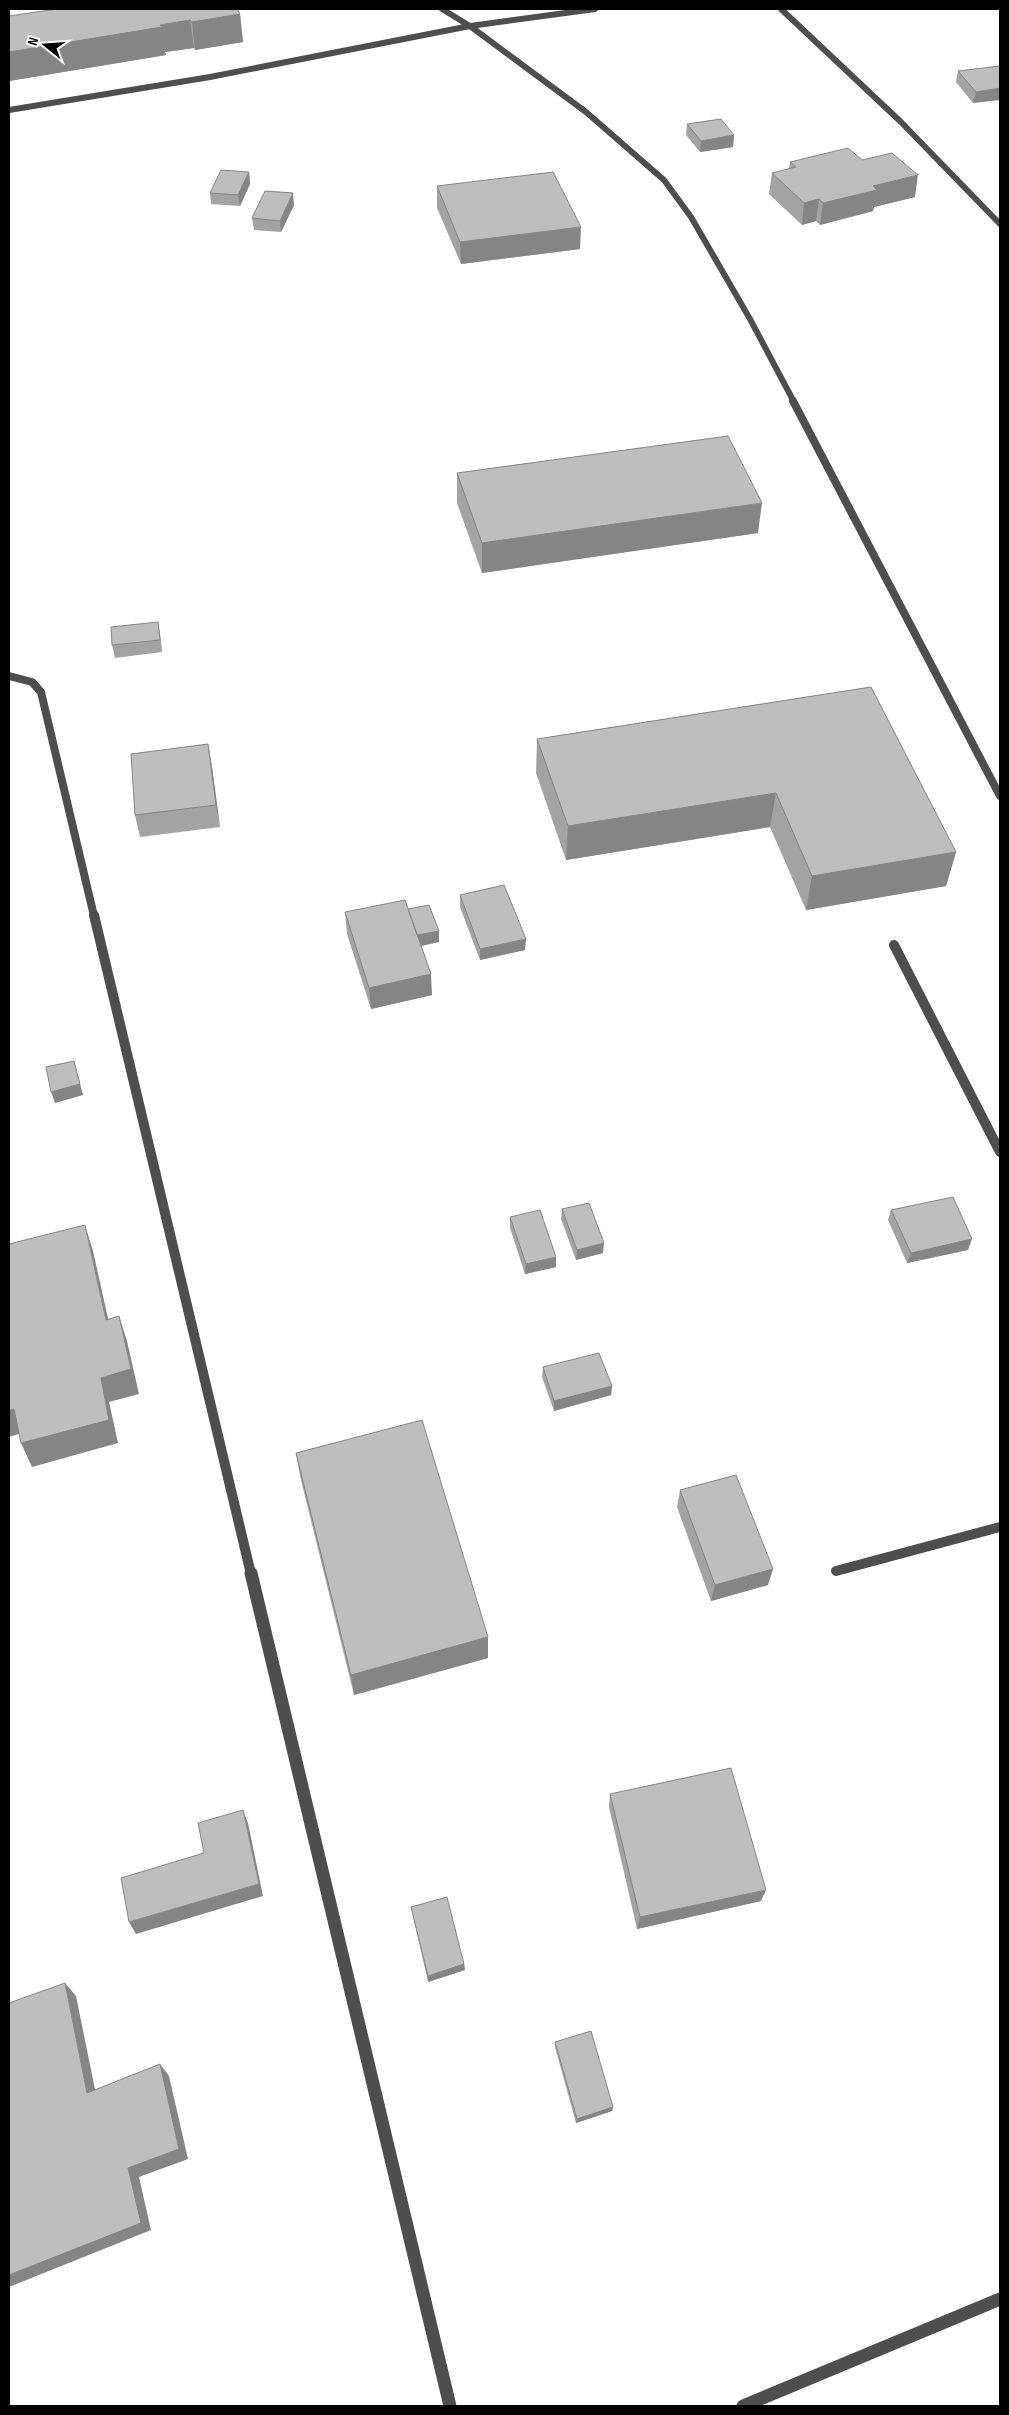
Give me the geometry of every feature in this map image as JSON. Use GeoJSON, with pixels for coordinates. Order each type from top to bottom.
{"type":"FeatureCollection","features":[{"type":"Feature","properties":{"kind":"street"},"geometry":{"type":"LineString","coordinates":[[442,9],[470,26],[586,112],[664,180],[691,217],[750,319],[1000,796]]}},
{"type":"Feature","properties":{"kind":"street"},"geometry":{"type":"LineString","coordinates":[[9,110],[210,77],[470,26],[595,9]]}},
{"type":"Feature","properties":{"kind":"street"},"geometry":{"type":"LineString","coordinates":[[781,9],[901,122],[1000,224]]}},
{"type":"Feature","properties":{"kind":"street"},"geometry":{"type":"LineString","coordinates":[[9,676],[32,682],[41,692],[450,2406]]}},
{"type":"Feature","properties":{"kind":"street"},"geometry":{"type":"LineString","coordinates":[[894,945],[1000,1152]]}},
{"type":"Feature","properties":{"kind":"street"},"geometry":{"type":"LineString","coordinates":[[836,1571],[1000,1527]]}},
{"type":"Feature","properties":{"kind":"street"},"geometry":{"type":"LineString","coordinates":[[743,2406],[1000,2299]]}},
{"type":"Feature","properties":{"kind":"building"},"geometry":{"type":"Polygon","coordinates":[[[57,9],[237,9],[240,14],[192,22],[190,20],[160,25],[162,27],[9,52],[9,16],[57,9]]]}},
{"type":"Feature","properties":{"kind":"building"},"geometry":{"type":"Polygon","coordinates":[[[1000,66],[1000,88],[976,92],[958,71],[1000,66]]]}},
{"type":"Feature","properties":{"kind":"building"},"geometry":{"type":"Polygon","coordinates":[[[721,119],[734,135],[701,141],[687,124],[721,119]]]}},
{"type":"Feature","properties":{"kind":"building"},"geometry":{"type":"Polygon","coordinates":[[[848,148],[862,160],[892,153],[918,175],[873,186],[877,190],[823,203],[819,199],[804,203],[772,173],[796,167],[790,162],[848,148]]]}},
{"type":"Feature","properties":{"kind":"building"},"geometry":{"type":"Polygon","coordinates":[[[221,170],[249,172],[238,195],[210,193],[221,170]]]}},
{"type":"Feature","properties":{"kind":"building"},"geometry":{"type":"Polygon","coordinates":[[[553,172],[581,227],[460,242],[437,186],[553,172]]]}},
{"type":"Feature","properties":{"kind":"building"},"geometry":{"type":"Polygon","coordinates":[[[265,191],[293,193],[280,221],[252,218],[265,191]]]}},
{"type":"Feature","properties":{"kind":"building"},"geometry":{"type":"Polygon","coordinates":[[[728,436],[762,503],[482,543],[457,473],[728,436]]]}},
{"type":"Feature","properties":{"kind":"building"},"geometry":{"type":"Polygon","coordinates":[[[158,622],[160,640],[112,645],[111,627],[158,622]]]}},
{"type":"Feature","properties":{"kind":"building"},"geometry":{"type":"Polygon","coordinates":[[[871,687],[956,852],[812,876],[776,793],[568,826],[537,739],[871,687]]]}},
{"type":"Feature","properties":{"kind":"building"},"geometry":{"type":"Polygon","coordinates":[[[208,744],[216,805],[135,815],[131,754],[208,744]]]}},
{"type":"Feature","properties":{"kind":"building"},"geometry":{"type":"Polygon","coordinates":[[[504,885],[526,939],[480,949],[460,895],[504,885]]]}},
{"type":"Feature","properties":{"kind":"building"},"geometry":{"type":"Polygon","coordinates":[[[405,900],[431,974],[369,988],[345,912],[405,900]]]}},
{"type":"Feature","properties":{"kind":"building"},"geometry":{"type":"Polygon","coordinates":[[[429,905],[439,931],[417,935],[408,909],[429,905]]]}},
{"type":"Feature","properties":{"kind":"building"},"geometry":{"type":"Polygon","coordinates":[[[74,1061],[80,1084],[51,1092],[46,1067],[74,1061]]]}},
{"type":"Feature","properties":{"kind":"building"},"geometry":{"type":"Polygon","coordinates":[[[953,1197],[972,1239],[911,1253],[891,1210],[953,1197]]]}},
{"type":"Feature","properties":{"kind":"building"},"geometry":{"type":"Polygon","coordinates":[[[589,1203],[604,1243],[577,1250],[562,1209],[589,1203]]]}},
{"type":"Feature","properties":{"kind":"building"},"geometry":{"type":"Polygon","coordinates":[[[540,1210],[556,1257],[526,1264],[510,1217],[540,1210]]]}},
{"type":"Feature","properties":{"kind":"building"},"geometry":{"type":"Polygon","coordinates":[[[85,1225],[106,1320],[119,1316],[131,1369],[101,1378],[109,1420],[21,1443],[14,1409],[9,1410],[9,1244],[85,1225]]]}},
{"type":"Feature","properties":{"kind":"building"},"geometry":{"type":"Polygon","coordinates":[[[599,1353],[612,1386],[554,1401],[543,1367],[599,1353]]]}},
{"type":"Feature","properties":{"kind":"building"},"geometry":{"type":"Polygon","coordinates":[[[422,1420],[488,1637],[351,1675],[296,1453],[422,1420]]]}},
{"type":"Feature","properties":{"kind":"building"},"geometry":{"type":"Polygon","coordinates":[[[736,1475],[773,1569],[715,1585],[680,1490],[736,1475]]]}},
{"type":"Feature","properties":{"kind":"building"},"geometry":{"type":"Polygon","coordinates":[[[731,1768],[766,1890],[640,1917],[610,1794],[731,1768]]]}},
{"type":"Feature","properties":{"kind":"building"},"geometry":{"type":"Polygon","coordinates":[[[243,1810],[259,1884],[129,1922],[121,1878],[204,1853],[198,1823],[243,1810]]]}},
{"type":"Feature","properties":{"kind":"building"},"geometry":{"type":"Polygon","coordinates":[[[447,1897],[464,1964],[428,1976],[411,1907],[447,1897]]]}},
{"type":"Feature","properties":{"kind":"building"},"geometry":{"type":"Polygon","coordinates":[[[65,1983],[87,2093],[160,2064],[179,2149],[128,2168],[141,2223],[9,2275],[9,2003],[65,1983]]]}},
{"type":"Feature","properties":{"kind":"building"},"geometry":{"type":"Polygon","coordinates":[[[591,2031],[613,2107],[577,2119],[555,2042],[591,2031]]]}}]}
